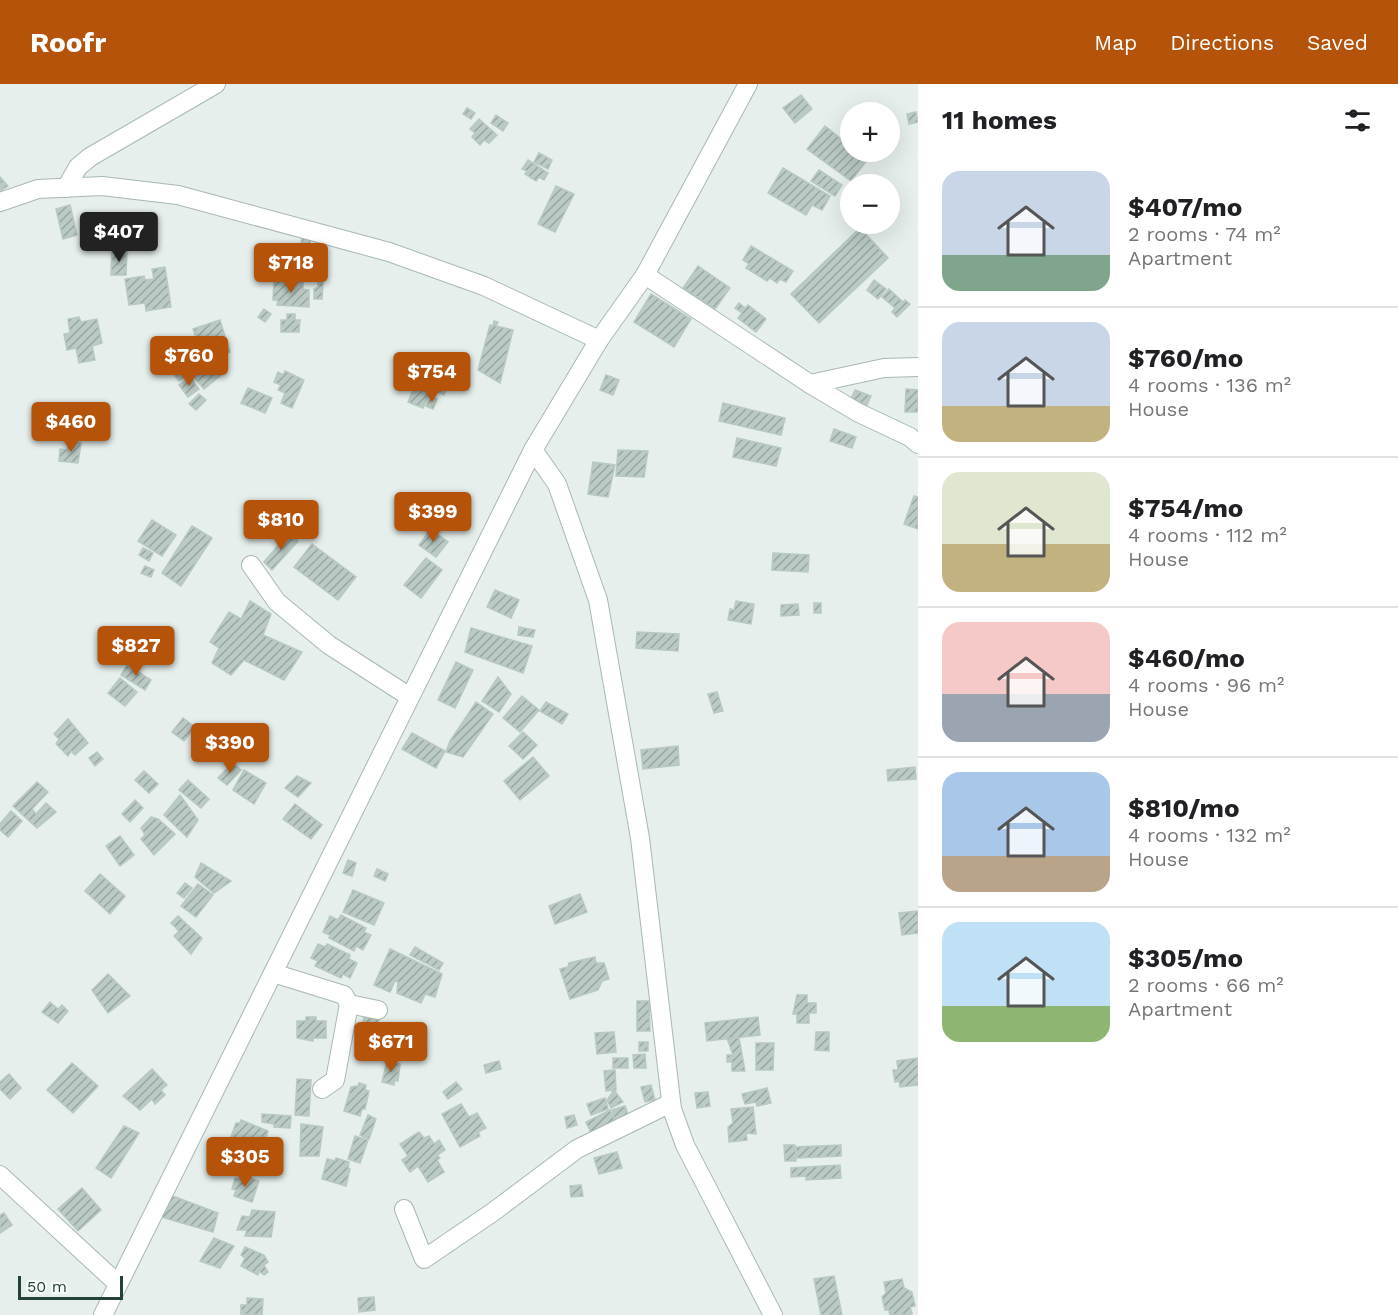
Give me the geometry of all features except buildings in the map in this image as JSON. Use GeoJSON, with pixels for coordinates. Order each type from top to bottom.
{"type":"FeatureCollection","features":[{"type":"Feature","properties":{"kind":"street"},"geometry":{"type":"LineString","coordinates":[[66,188],[78,167],[90,157],[216,84]]}},
{"type":"Feature","properties":{"kind":"street"},"geometry":{"type":"LineString","coordinates":[[103,1315],[533,450],[599,340],[645,275],[748,84]]}},
{"type":"Feature","properties":{"kind":"street"},"geometry":{"type":"LineString","coordinates":[[0,202],[38,189],[102,186],[178,195],[389,252],[484,286],[599,340]]}},
{"type":"Feature","properties":{"kind":"street"},"geometry":{"type":"LineString","coordinates":[[645,275],[810,384],[857,412],[910,437],[918,444]]}},
{"type":"Feature","properties":{"kind":"street"},"geometry":{"type":"LineString","coordinates":[[810,384],[884,368],[918,367]]}},
{"type":"Feature","properties":{"kind":"street"},"geometry":{"type":"LineString","coordinates":[[533,450],[557,484],[598,600],[640,838],[671,1103],[685,1145],[772,1315]]}},
{"type":"Feature","properties":{"kind":"street"},"geometry":{"type":"LineString","coordinates":[[251,566],[277,602],[321,638],[410,697]]}},
{"type":"Feature","properties":{"kind":"street"},"geometry":{"type":"LineString","coordinates":[[273,973],[344,995],[349,1004],[335,1080],[322,1089]]}},
{"type":"Feature","properties":{"kind":"street"},"geometry":{"type":"LineString","coordinates":[[349,1004],[378,1010]]}},
{"type":"Feature","properties":{"kind":"street"},"geometry":{"type":"LineString","coordinates":[[404,1209],[424,1259],[493,1212],[577,1149],[671,1103]]}},
{"type":"Feature","properties":{"kind":"street"},"geometry":{"type":"LineString","coordinates":[[0,1175],[118,1284]]}}]}
